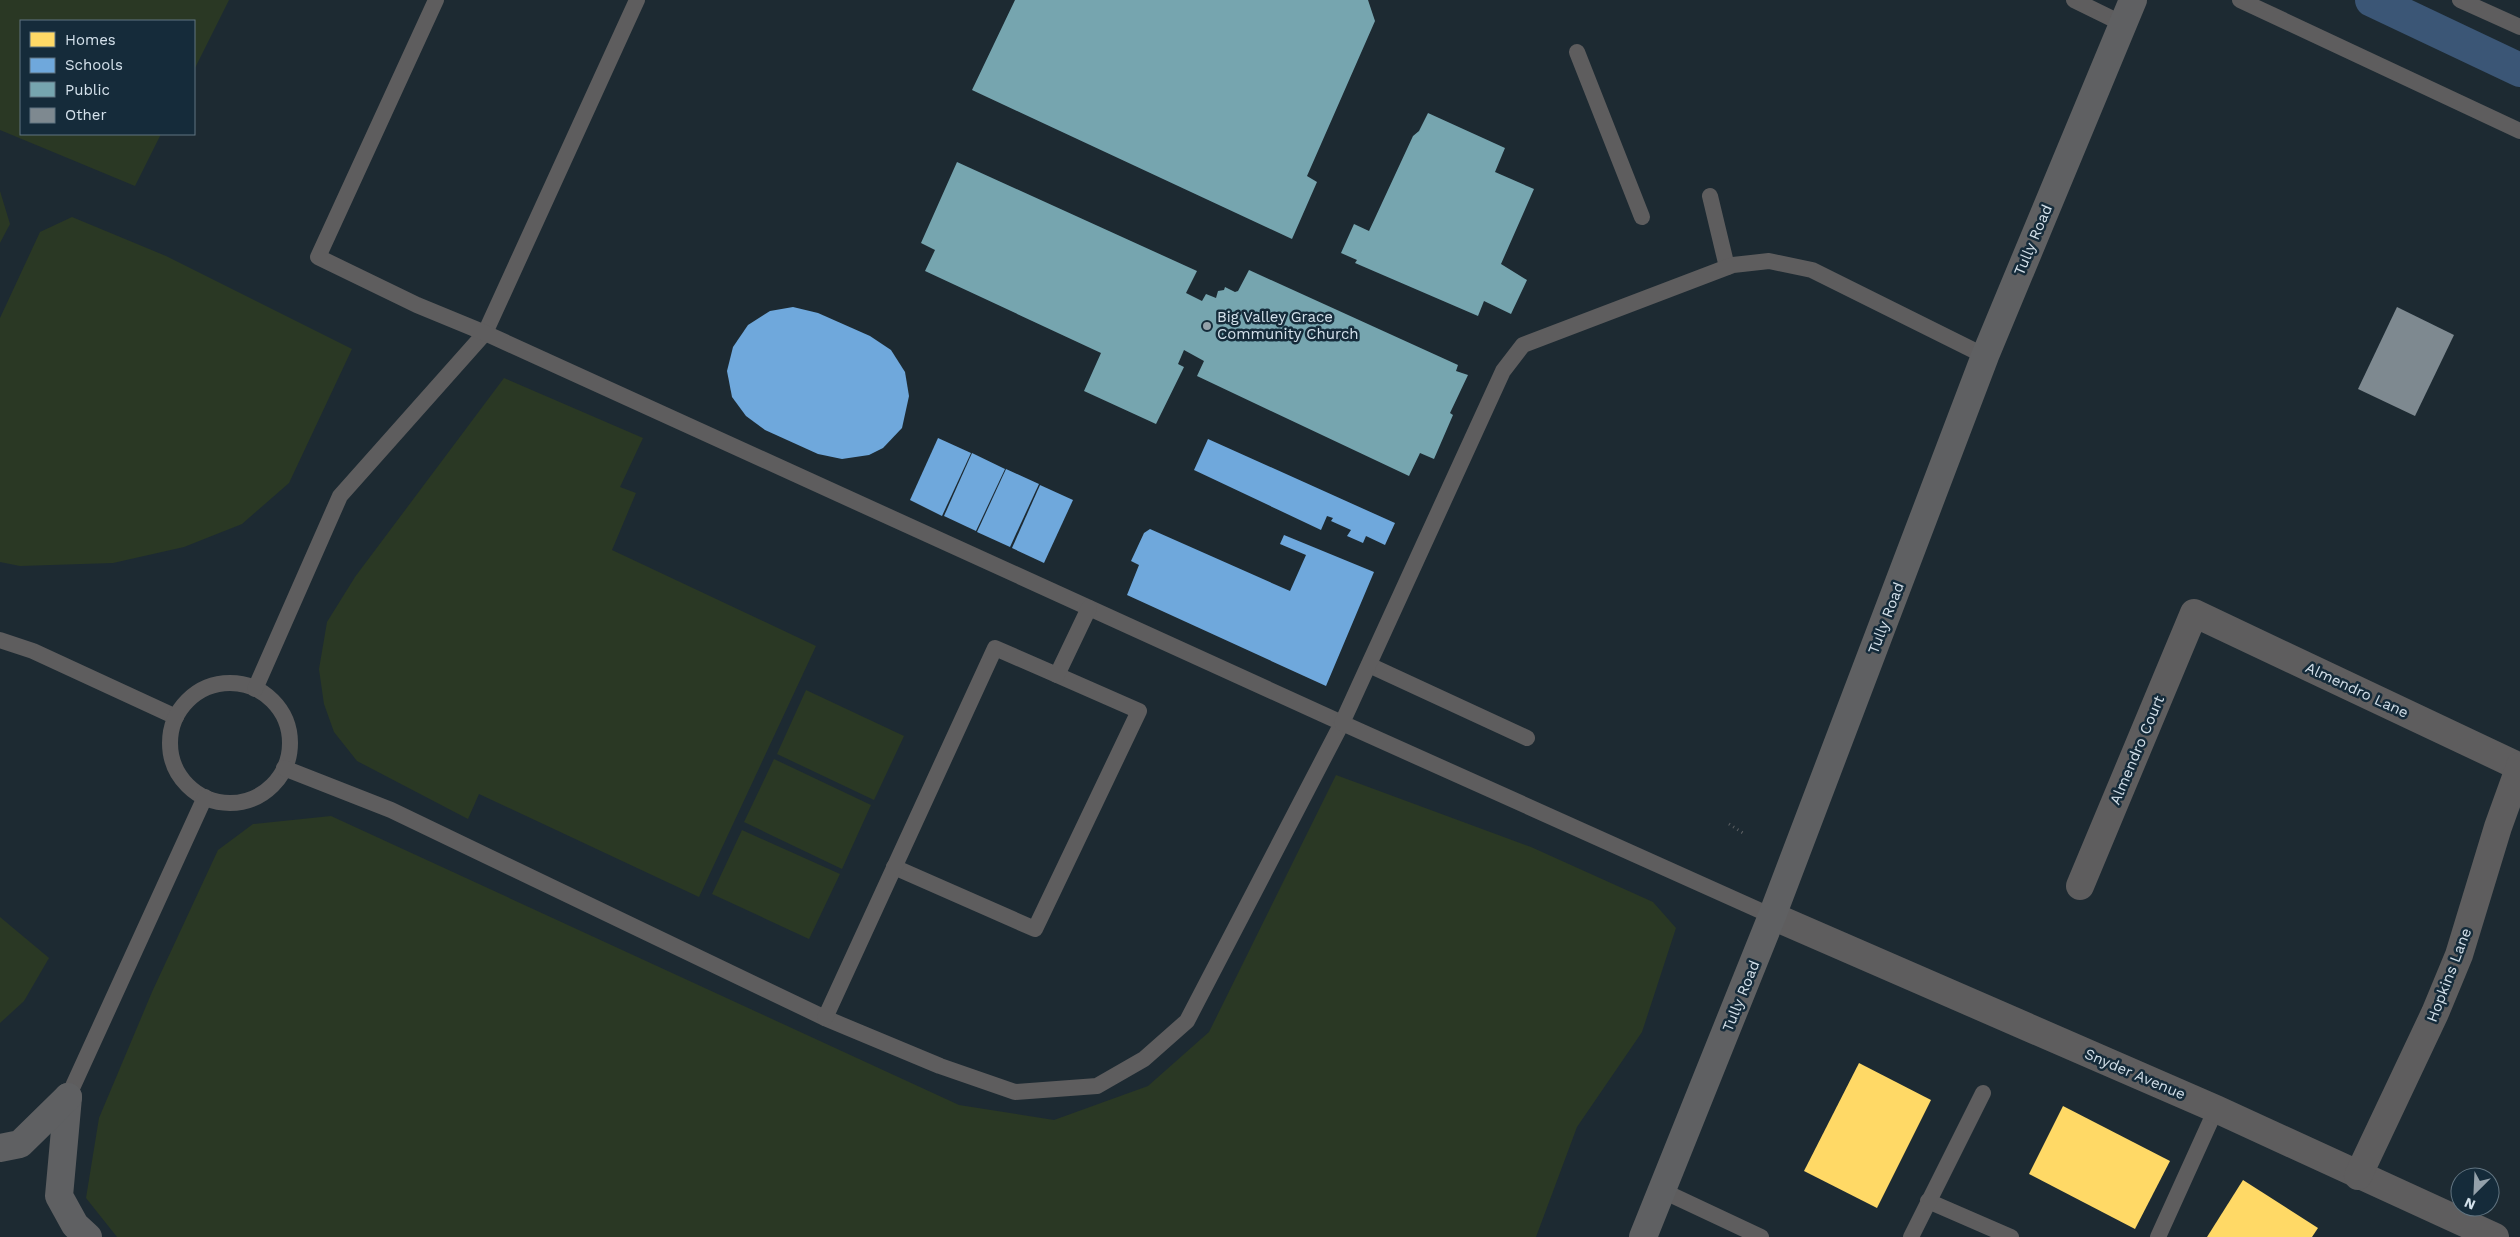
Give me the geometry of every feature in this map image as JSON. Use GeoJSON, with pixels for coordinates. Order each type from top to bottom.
{"type":"FeatureCollection","features":[{"type":"Feature","properties":{"kind":"main road","name":"Tully Road"},"geometry":{"type":"LineString","coordinates":[[1643,1237],[1772,916],[1985,356],[2128,12]]}},
{"type":"Feature","properties":{"kind":"main road"},"geometry":{"type":"LineString","coordinates":[[0,1148],[20,1144],[68,1097]]}},
{"type":"Feature","properties":{"kind":"main road"},"geometry":{"type":"LineString","coordinates":[[68,1097],[59,1196],[75,1225],[88,1237]]}},
{"type":"Feature","properties":{"kind":"street","name":"Almendro Lane"},"geometry":{"type":"LineString","coordinates":[[2194,613],[2520,767]]}},
{"type":"Feature","properties":{"kind":"street","name":"Almendro Court"},"geometry":{"type":"LineString","coordinates":[[2080,886],[2194,613]]}},
{"type":"Feature","properties":{"kind":"street","name":"Hopkins Lane"},"geometry":{"type":"LineString","coordinates":[[2358,1176],[2435,1014],[2460,955],[2498,827],[2520,767]]}},
{"type":"Feature","properties":{"kind":"street","name":"Snyder Avenue"},"geometry":{"type":"LineString","coordinates":[[1772,916],[2216,1109],[2358,1176],[2495,1237]]}},
{"type":"Feature","properties":{"kind":"lane"},"geometry":{"type":"LineString","coordinates":[[436,0],[318,257],[417,305],[485,333],[1342,723],[1772,916]]}},
{"type":"Feature","properties":{"kind":"lane"},"geometry":{"type":"LineString","coordinates":[[255,689],[340,496],[485,333],[637,0]]}},
{"type":"Feature","properties":{"kind":"lane"},"geometry":{"type":"LineString","coordinates":[[2074,0],[2128,12]]}},
{"type":"Feature","properties":{"kind":"lane"},"geometry":{"type":"LineString","coordinates":[[2240,0],[2520,131]]}},
{"type":"Feature","properties":{"kind":"lane"},"geometry":{"type":"LineString","coordinates":[[2460,0],[2520,27]]}},
{"type":"Feature","properties":{"kind":"lane"},"geometry":{"type":"LineString","coordinates":[[1577,52],[1642,217]]}},
{"type":"Feature","properties":{"kind":"lane"},"geometry":{"type":"LineString","coordinates":[[1710,196],[1727,267]]}},
{"type":"Feature","properties":{"kind":"lane"},"geometry":{"type":"LineString","coordinates":[[284,768],[391,810],[825,1018],[940,1066],[1015,1092],[1097,1086],[1144,1059],[1187,1021],[1342,723],[1503,371],[1523,345],[1727,267],[1769,261],[1812,270],[1985,356]]}},
{"type":"Feature","properties":{"kind":"lane"},"geometry":{"type":"LineString","coordinates":[[1057,674],[1089,608]]}},
{"type":"Feature","properties":{"kind":"lane"},"geometry":{"type":"LineString","coordinates":[[0,640],[33,651],[176,717]]}},
{"type":"Feature","properties":{"kind":"lane"},"geometry":{"type":"LineString","coordinates":[[825,1018],[894,867],[995,648],[1139,711],[1035,929],[894,867]]}},
{"type":"Feature","properties":{"kind":"lane"},"geometry":{"type":"LineString","coordinates":[[1369,665],[1527,738]]}},
{"type":"Feature","properties":{"kind":"lane"},"geometry":{"type":"LineString","coordinates":[[222,684],[239,684],[255,689],[270,698],[281,711],[288,726],[290,744],[284,768],[269,789],[255,797],[238,802],[221,802],[205,797],[191,788],[179,775],[173,759],[170,742],[176,717],[191,697],[206,688],[222,684]]}},
{"type":"Feature","properties":{"kind":"lane"},"geometry":{"type":"LineString","coordinates":[[68,1097],[205,797]]}},
{"type":"Feature","properties":{"kind":"lane"},"geometry":{"type":"LineString","coordinates":[[1911,1237],[1982,1093]]}},
{"type":"Feature","properties":{"kind":"lane"},"geometry":{"type":"LineString","coordinates":[[2158,1237],[2216,1109]]}},
{"type":"Feature","properties":{"kind":"lane"},"geometry":{"type":"LineString","coordinates":[[1662,1191],[1761,1237]]}},
{"type":"Feature","properties":{"kind":"lane"},"geometry":{"type":"LineString","coordinates":[[1928,1201],[2010,1237]]}},
{"type":"Feature","properties":{"kind":"path"},"geometry":{"type":"LineString","coordinates":[[1729,824],[1743,833]]}},
{"type":"Feature","properties":{"kind":"green space"},"geometry":{"type":"Polygon","coordinates":[[[0,0],[229,0],[195,68],[195,20],[20,20],[20,135],[160,135],[135,186],[0,130],[0,0]]]}},
{"type":"Feature","properties":{"kind":"green space"},"geometry":{"type":"Polygon","coordinates":[[[0,191],[10,224],[0,243],[0,191]]]}},
{"type":"Feature","properties":{"kind":"green space"},"geometry":{"type":"Polygon","coordinates":[[[72,217],[166,256],[352,349],[289,483],[242,524],[184,547],[113,563],[20,566],[0,562],[0,318],[40,232],[72,217]]]}},
{"type":"Feature","properties":{"kind":"green space"},"geometry":{"type":"Polygon","coordinates":[[[504,378],[643,438],[620,487],[636,493],[612,550],[816,646],[699,897],[479,794],[468,819],[357,761],[334,732],[324,704],[319,669],[327,622],[355,577],[504,378]]]}},
{"type":"Feature","properties":{"kind":"green space"},"geometry":{"type":"Polygon","coordinates":[[[806,690],[904,736],[874,800],[777,754],[806,690]]]}},
{"type":"Feature","properties":{"kind":"green space"},"geometry":{"type":"Polygon","coordinates":[[[774,759],[871,805],[842,869],[744,822],[774,759]]]}},
{"type":"Feature","properties":{"kind":"green space"},"geometry":{"type":"Polygon","coordinates":[[[1336,775],[1531,847],[1653,902],[1676,928],[1642,1032],[1577,1127],[1536,1237],[117,1237],[86,1198],[99,1118],[152,992],[218,850],[253,824],[331,816],[959,1105],[1054,1120],[1148,1086],[1209,1032],[1336,775]]]}},
{"type":"Feature","properties":{"kind":"green space"},"geometry":{"type":"Polygon","coordinates":[[[742,830],[840,874],[809,939],[712,894],[742,830]]]}},
{"type":"Feature","properties":{"kind":"green space"},"geometry":{"type":"Polygon","coordinates":[[[0,917],[49,958],[24,1001],[0,1023],[0,917]]]}},
{"type":"Feature","properties":{"kind":"building: Homes"},"geometry":{"type":"Polygon","coordinates":[[[1859,1063],[1931,1100],[1877,1208],[1804,1171],[1859,1063]]]}},
{"type":"Feature","properties":{"kind":"building: Homes"},"geometry":{"type":"Polygon","coordinates":[[[2063,1106],[2170,1161],[2135,1229],[2029,1174],[2063,1106]]]}},
{"type":"Feature","properties":{"kind":"building: Homes"},"geometry":{"type":"Polygon","coordinates":[[[2243,1180],[2318,1228],[2312,1237],[2207,1237],[2243,1180]]]}},
{"type":"Feature","properties":{"kind":"building: Schools"},"geometry":{"type":"Polygon","coordinates":[[[793,307],[818,313],[870,336],[891,350],[905,372],[909,396],[902,428],[883,448],[869,455],[842,459],[818,454],[765,430],[746,416],[732,397],[727,371],[733,347],[748,325],[770,311],[793,307]]]}},
{"type":"Feature","properties":{"kind":"building: Schools"},"geometry":{"type":"Polygon","coordinates":[[[938,438],[971,453],[942,516],[910,500],[938,438]]]}},
{"type":"Feature","properties":{"kind":"building: Schools"},"geometry":{"type":"Polygon","coordinates":[[[1208,439],[1395,523],[1385,545],[1366,536],[1363,543],[1347,536],[1351,530],[1331,521],[1333,518],[1327,516],[1321,530],[1194,470],[1208,439]]]}},
{"type":"Feature","properties":{"kind":"building: Schools"},"geometry":{"type":"Polygon","coordinates":[[[972,453],[1005,469],[976,531],[944,516],[972,453]]]}},
{"type":"Feature","properties":{"kind":"building: Schools"},"geometry":{"type":"Polygon","coordinates":[[[1006,469],[1039,484],[1010,547],[977,532],[1006,469]]]}},
{"type":"Feature","properties":{"kind":"building: Schools"},"geometry":{"type":"Polygon","coordinates":[[[1040,485],[1073,500],[1044,563],[1012,548],[1040,485]]]}},
{"type":"Feature","properties":{"kind":"building: Schools"},"geometry":{"type":"Polygon","coordinates":[[[1150,529],[1290,591],[1306,555],[1280,544],[1284,535],[1374,572],[1326,686],[1127,595],[1139,565],[1131,561],[1144,533],[1150,529]]]}},
{"type":"Feature","properties":{"kind":"building: Public"},"geometry":{"type":"Polygon","coordinates":[[[1015,0],[1368,0],[1375,21],[1307,176],[1317,182],[1292,239],[972,90],[1015,0]]]}},
{"type":"Feature","properties":{"kind":"building: Public","name":"Big Valley Grace Community Church"},"geometry":{"type":"Polygon","coordinates":[[[1428,113],[1505,148],[1495,172],[1534,189],[1501,264],[1527,280],[1511,314],[1484,301],[1478,316],[1355,263],[1357,260],[1341,253],[1354,224],[1369,231],[1413,136],[1419,131],[1428,113]]]}},
{"type":"Feature","properties":{"kind":"building: Public","name":"Big Valley Grace Community Church"},"geometry":{"type":"Polygon","coordinates":[[[957,162],[1197,271],[1186,293],[1202,301],[1206,294],[1216,298],[1218,291],[1224,290],[1225,287],[1235,292],[1238,291],[1249,270],[1458,365],[1456,371],[1468,375],[1450,413],[1453,415],[1434,459],[1420,453],[1409,476],[1197,376],[1204,361],[1184,350],[1178,364],[1184,367],[1156,424],[1084,391],[1101,353],[925,271],[935,250],[921,243],[957,162]]]}},
{"type":"Feature","properties":{"kind":"building: Other"},"geometry":{"type":"Polygon","coordinates":[[[2397,307],[2454,335],[2415,416],[2358,389],[2397,307]]]}},
{"type":"Feature","properties":{"kind":"waterway"},"geometry":{"type":"LineString","coordinates":[[2372,0],[2520,70]]}},
{"type":"Feature","properties":{"kind":"place","name":"Big Valley Grace Community Church"},"geometry":{"type":"Point","coordinates":[1207,326]}}]}
